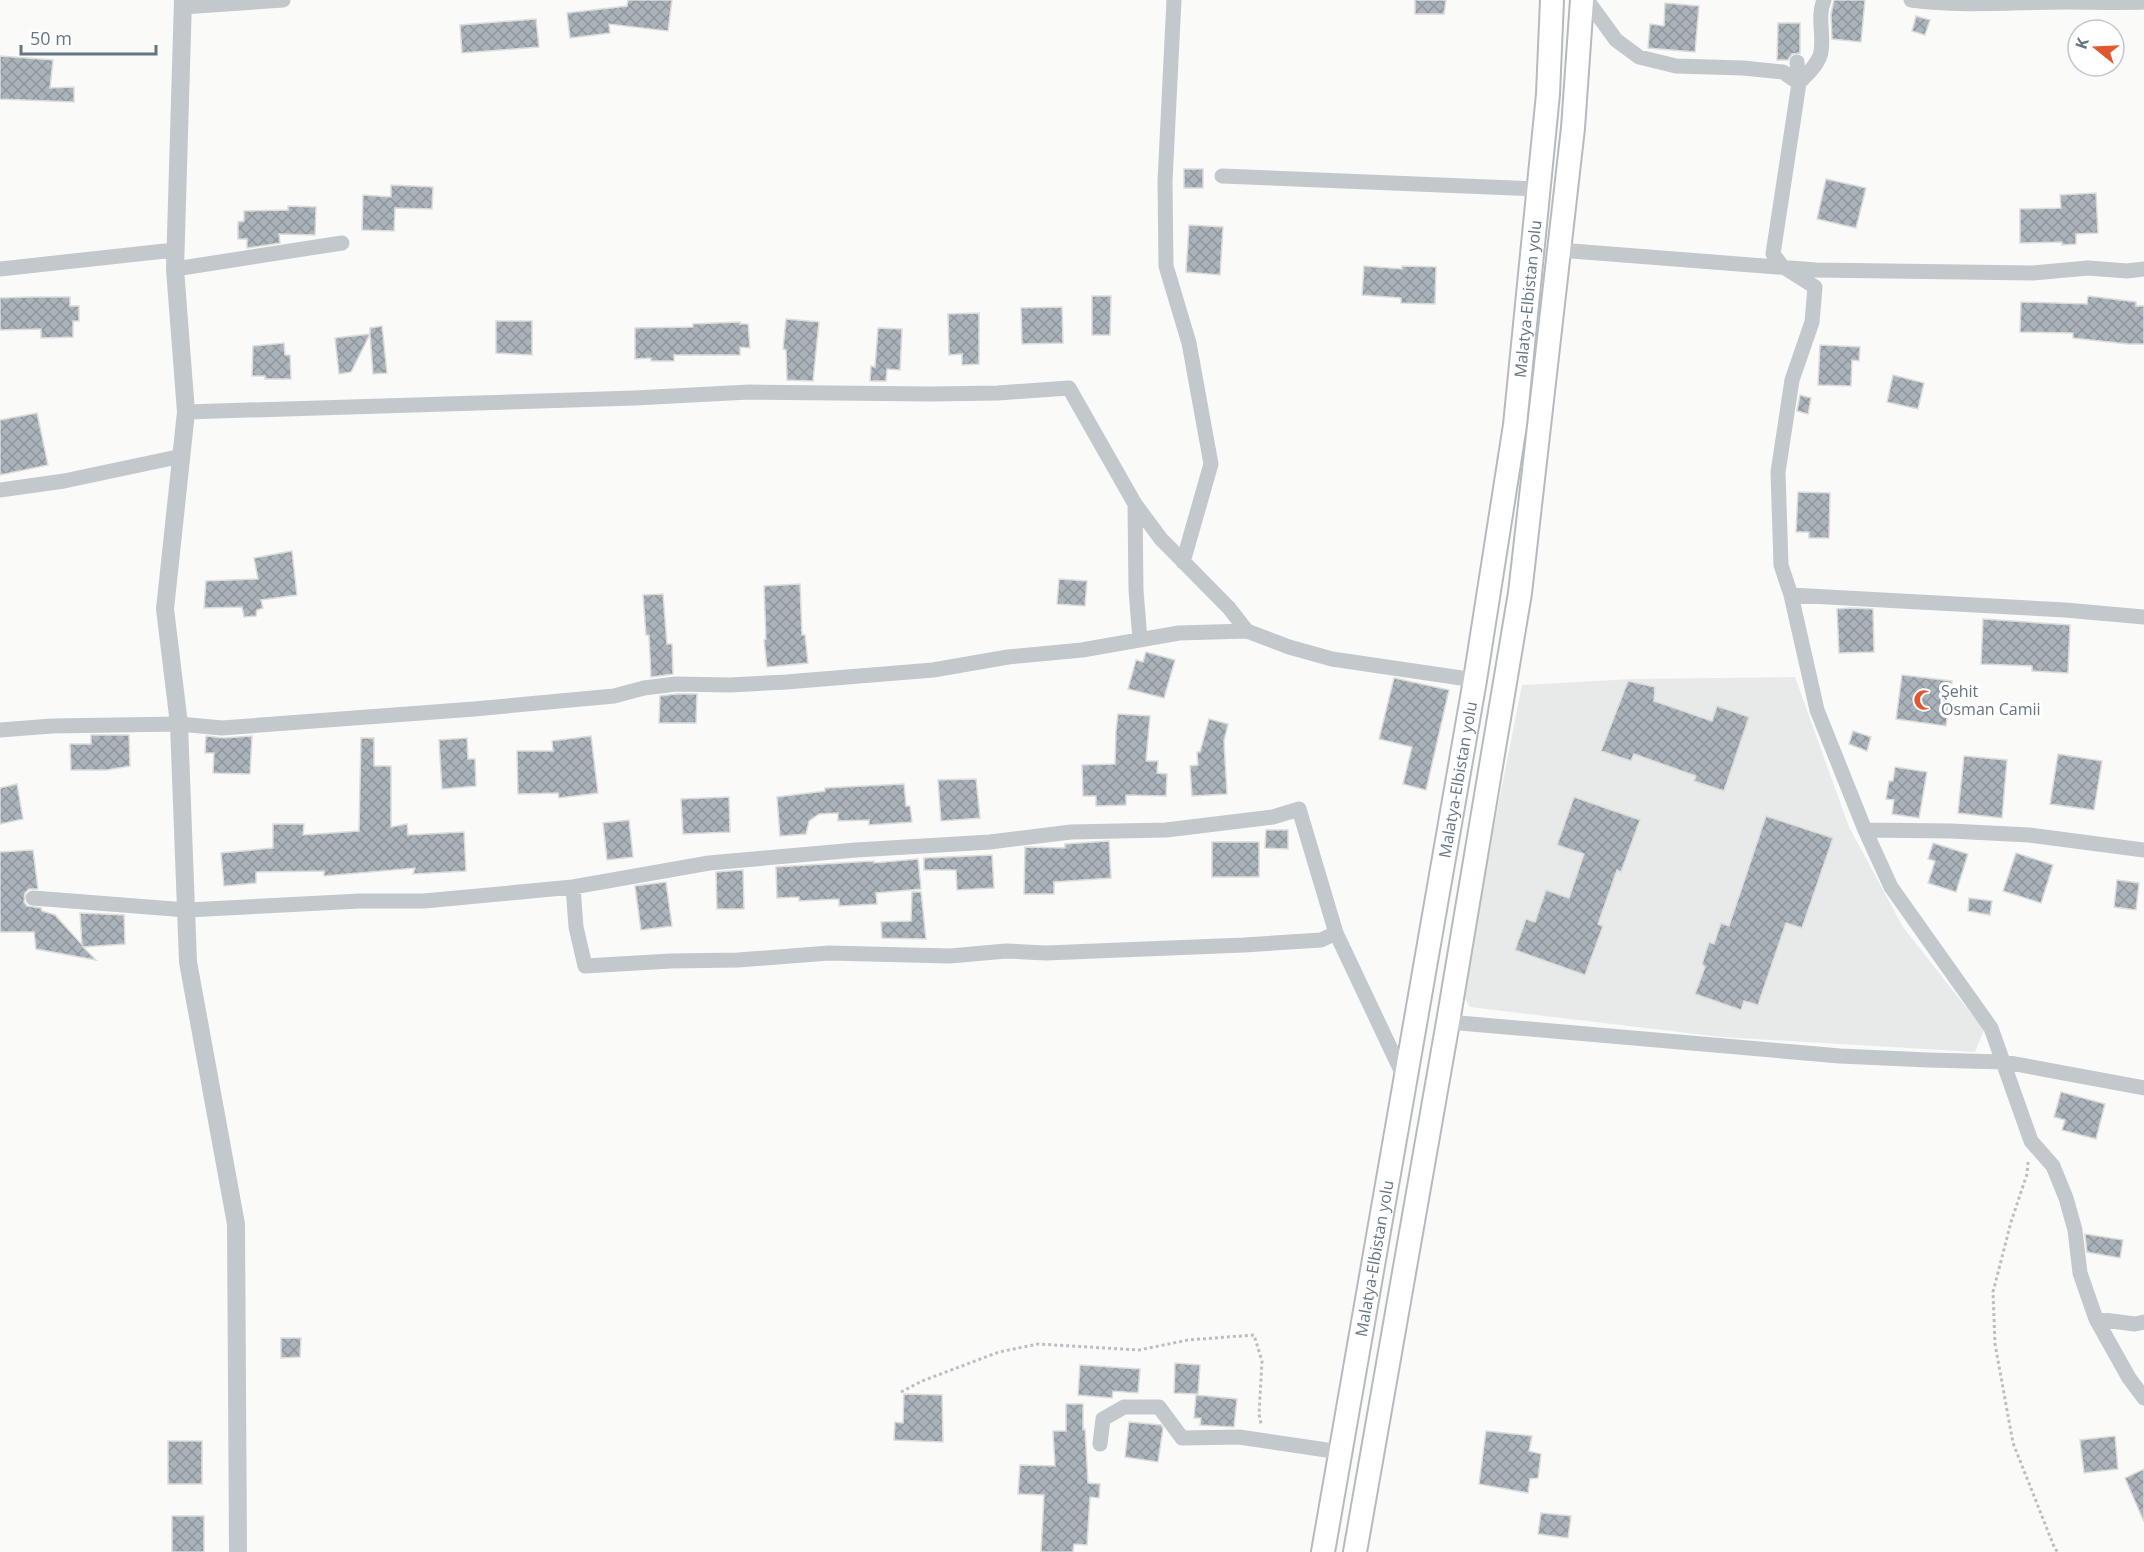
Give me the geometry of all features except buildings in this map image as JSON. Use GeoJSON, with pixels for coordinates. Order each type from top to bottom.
{"type":"FeatureCollection","features":[{"type":"Feature","properties":{"kind":"main road","name":"Malatya-Elbistan yolu"},"geometry":{"type":"LineString","coordinates":[[1323,1552],[1475,680],[1515,425],[1548,93],[1552,0]]}},
{"type":"Feature","properties":{"kind":"main road","name":"Malatya-Elbistan yolu"},"geometry":{"type":"LineString","coordinates":[[1355,1552],[1520,593],[1573,128],[1582,0]]}},
{"type":"Feature","properties":{"kind":"street"},"geometry":{"type":"LineString","coordinates":[[238,1552],[236,1224],[188,962],[179,724],[165,609],[186,412],[175,261],[183,3],[283,0]]}},
{"type":"Feature","properties":{"kind":"street"},"geometry":{"type":"LineString","coordinates":[[1174,0],[1165,181],[1166,266],[1189,343],[1211,464],[1183,562]]}},
{"type":"Feature","properties":{"kind":"street"},"geometry":{"type":"LineString","coordinates":[[1587,0],[1616,40],[1639,57],[1676,66],[1783,72],[1799,83]]}},
{"type":"Feature","properties":{"kind":"street"},"geometry":{"type":"LineString","coordinates":[[1799,83],[1821,53],[1820,10],[1824,0]]}},
{"type":"Feature","properties":{"kind":"street"},"geometry":{"type":"LineString","coordinates":[[1911,0],[2021,4],[2144,2]]}},
{"type":"Feature","properties":{"kind":"street"},"geometry":{"type":"LineString","coordinates":[[1797,62],[1799,83],[1773,254],[1782,266],[1815,287],[1812,322],[1792,380],[1778,472],[1781,565],[1791,595],[1817,710],[1865,830],[1891,887],[1991,1028],[2005,1062],[2031,1141],[2053,1166],[2066,1198],[2075,1230],[2080,1273],[2096,1319],[2129,1378],[2144,1398]]}},
{"type":"Feature","properties":{"kind":"street"},"geometry":{"type":"LineString","coordinates":[[1222,176],[1538,189]]}},
{"type":"Feature","properties":{"kind":"street"},"geometry":{"type":"LineString","coordinates":[[175,261],[342,243]]}},
{"type":"Feature","properties":{"kind":"street"},"geometry":{"type":"LineString","coordinates":[[1559,250],[1816,270],[2033,273],[2088,268],[2127,271],[2144,269]]}},
{"type":"Feature","properties":{"kind":"street"},"geometry":{"type":"LineString","coordinates":[[0,268],[165,251],[175,261]]}},
{"type":"Feature","properties":{"kind":"street"},"geometry":{"type":"LineString","coordinates":[[186,412],[635,398],[749,392],[931,394],[998,393],[1069,388],[1135,504],[1161,539],[1229,608],[1247,631]]}},
{"type":"Feature","properties":{"kind":"street"},"geometry":{"type":"LineString","coordinates":[[0,490],[64,482],[182,456]]}},
{"type":"Feature","properties":{"kind":"street"},"geometry":{"type":"LineString","coordinates":[[1135,504],[1136,590],[1140,640]]}},
{"type":"Feature","properties":{"kind":"street"},"geometry":{"type":"LineString","coordinates":[[1791,595],[2066,610],[2144,617]]}},
{"type":"Feature","properties":{"kind":"street"},"geometry":{"type":"LineString","coordinates":[[0,730],[52,726],[179,724],[222,728],[272,725],[614,696],[644,688],[676,684],[729,685],[825,677],[862,677],[933,670],[1008,657],[1082,650],[1179,633],[1247,631],[1289,647],[1332,659],[1475,680]]}},
{"type":"Feature","properties":{"kind":"street"},"geometry":{"type":"LineString","coordinates":[[33,898],[187,910],[424,901],[573,887],[709,863],[845,851],[990,842],[1071,832],[1166,830],[1273,816],[1299,809],[1336,933],[1405,1079]]}},
{"type":"Feature","properties":{"kind":"street"},"geometry":{"type":"LineString","coordinates":[[1865,830],[2029,835],[2144,850]]}},
{"type":"Feature","properties":{"kind":"street"},"geometry":{"type":"LineString","coordinates":[[573,887],[576,927],[585,966],[738,960],[830,953],[950,956],[1006,951],[1046,953],[1244,945],[1321,940],[1336,933]]}},
{"type":"Feature","properties":{"kind":"street"},"geometry":{"type":"LineString","coordinates":[[1448,1022],[1840,1056],[2005,1062],[2144,1088]]}},
{"type":"Feature","properties":{"kind":"street"},"geometry":{"type":"LineString","coordinates":[[2096,1319],[2135,1324],[2144,1322]]}},
{"type":"Feature","properties":{"kind":"street"},"geometry":{"type":"LineString","coordinates":[[1100,1444],[1103,1419],[1124,1407],[1159,1407],[1182,1438],[1239,1437],[1340,1452]]}},
{"type":"Feature","properties":{"kind":"path"},"geometry":{"type":"LineString","coordinates":[[2031,1141],[2027,1174],[2011,1222],[1993,1292],[1995,1344],[2013,1443],[2058,1552]]}},
{"type":"Feature","properties":{"kind":"path"},"geometry":{"type":"LineString","coordinates":[[901,1392],[922,1381],[999,1352],[1038,1344],[1139,1350],[1188,1340],[1254,1335],[1262,1361],[1258,1414],[1264,1441]]}},
{"type":"Feature","properties":{"kind":"shaded area"},"geometry":{"type":"Polygon","coordinates":[[[1795,677],[1849,827],[1903,927],[1984,1030],[1975,1052],[1721,1037],[1470,1007],[1461,992],[1522,685],[1633,679],[1795,677]]]}},
{"type":"Feature","properties":{"kind":"place","name":"Şehit Osman Camii"},"geometry":{"type":"Point","coordinates":[1924,700]}}]}
